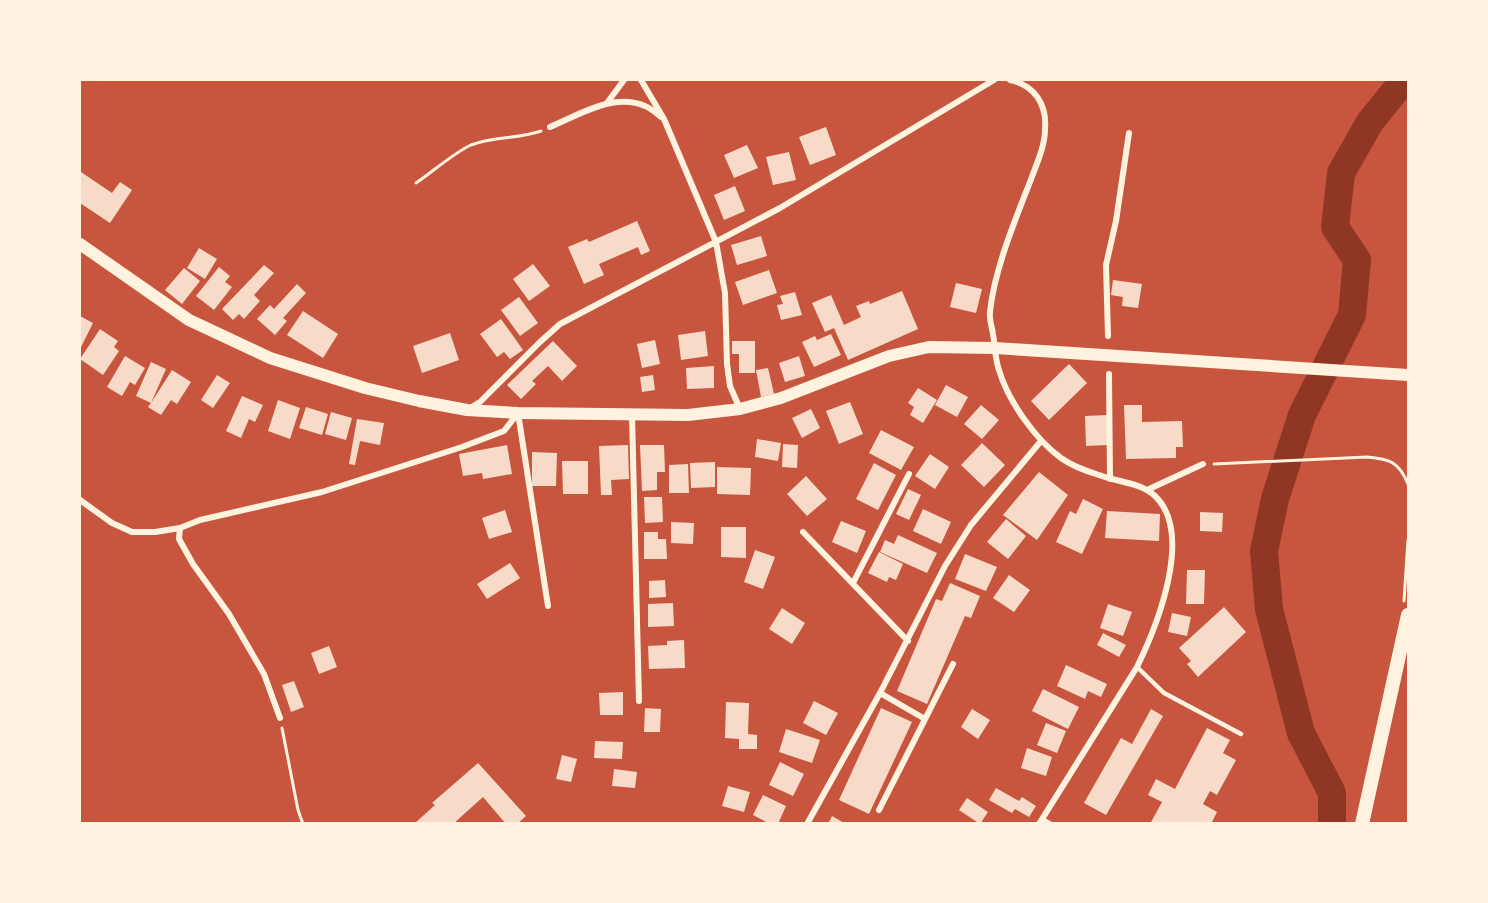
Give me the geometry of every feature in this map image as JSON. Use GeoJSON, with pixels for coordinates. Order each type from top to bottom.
{"type":"FeatureCollection","features":[{"type":"Feature","properties":{"kind":"main road"},"geometry":{"type":"LineString","coordinates":[[80,244],[189,320],[260,353],[365,388],[467,410],[518,413],[688,415],[740,409],[781,398],[889,356],[929,347],[995,348],[1408,375]]}},
{"type":"Feature","properties":{"kind":"main road"},"geometry":{"type":"LineString","coordinates":[[1362,824],[1406,612]]}},
{"type":"Feature","properties":{"kind":"street"},"geometry":{"type":"LineString","coordinates":[[607,103],[624,80]]}},
{"type":"Feature","properties":{"kind":"street"},"geometry":{"type":"LineString","coordinates":[[641,80],[664,119],[716,242],[725,294],[727,364],[730,386],[740,409]]}},
{"type":"Feature","properties":{"kind":"street"},"geometry":{"type":"LineString","coordinates":[[467,410],[480,402],[560,324],[780,208],[994,80]]}},
{"type":"Feature","properties":{"kind":"street"},"geometry":{"type":"LineString","coordinates":[[1010,80],[1028,87],[1039,97],[1045,113],[1046,132],[1011,231],[989,314],[998,368],[1007,391],[1041,441],[1063,460],[1110,479],[1147,490],[1155,496],[1168,518],[1172,538],[1170,566],[1156,622],[1137,667],[1041,821]]}},
{"type":"Feature","properties":{"kind":"street"},"geometry":{"type":"LineString","coordinates":[[550,127],[607,103],[627,100],[647,106],[664,119]]}},
{"type":"Feature","properties":{"kind":"street"},"geometry":{"type":"LineString","coordinates":[[1108,336],[1106,266],[1116,221],[1129,133]]}},
{"type":"Feature","properties":{"kind":"street"},"geometry":{"type":"LineString","coordinates":[[1109,374],[1110,479]]}},
{"type":"Feature","properties":{"kind":"street"},"geometry":{"type":"LineString","coordinates":[[80,500],[112,524],[132,532],[155,532],[180,528],[200,520],[322,492],[462,447],[504,431],[518,413]]}},
{"type":"Feature","properties":{"kind":"street"},"geometry":{"type":"LineString","coordinates":[[518,413],[548,606]]}},
{"type":"Feature","properties":{"kind":"street"},"geometry":{"type":"LineString","coordinates":[[632,415],[639,701]]}},
{"type":"Feature","properties":{"kind":"street"},"geometry":{"type":"LineString","coordinates":[[807,824],[908,641],[945,566],[971,525],[1041,441]]}},
{"type":"Feature","properties":{"kind":"street"},"geometry":{"type":"LineString","coordinates":[[1147,490],[1203,464]]}},
{"type":"Feature","properties":{"kind":"street"},"geometry":{"type":"LineString","coordinates":[[854,583],[909,474]]}},
{"type":"Feature","properties":{"kind":"street"},"geometry":{"type":"LineString","coordinates":[[180,528],[179,539],[184,548],[229,614],[264,674],[280,718]]}},
{"type":"Feature","properties":{"kind":"street"},"geometry":{"type":"LineString","coordinates":[[803,532],[908,641]]}},
{"type":"Feature","properties":{"kind":"street"},"geometry":{"type":"LineString","coordinates":[[879,810],[953,664]]}},
{"type":"Feature","properties":{"kind":"street"},"geometry":{"type":"LineString","coordinates":[[880,693],[925,719]]}},
{"type":"Feature","properties":{"kind":"lane"},"geometry":{"type":"LineString","coordinates":[[1137,667],[1164,693],[1241,734]]}},
{"type":"Feature","properties":{"kind":"lane"},"geometry":{"type":"LineString","coordinates":[[1041,821],[1051,824]]}},
{"type":"Feature","properties":{"kind":"path"},"geometry":{"type":"LineString","coordinates":[[416,183],[470,146],[498,138],[530,135],[550,127]]}},
{"type":"Feature","properties":{"kind":"path"},"geometry":{"type":"LineString","coordinates":[[1203,464],[1367,457],[1386,459],[1402,469],[1408,484]]}},
{"type":"Feature","properties":{"kind":"path"},"geometry":{"type":"LineString","coordinates":[[1406,612],[1408,540]]}},
{"type":"Feature","properties":{"kind":"path"},"geometry":{"type":"LineString","coordinates":[[280,718],[298,810],[303,824]]}},
{"type":"Feature","properties":{"kind":"building"},"geometry":{"type":"Polygon","coordinates":[[[826,127],[836,155],[810,165],[799,137],[826,127]]]}},
{"type":"Feature","properties":{"kind":"building"},"geometry":{"type":"Polygon","coordinates":[[[747,145],[758,168],[734,178],[724,155],[747,145]]]}},
{"type":"Feature","properties":{"kind":"building"},"geometry":{"type":"Polygon","coordinates":[[[789,152],[796,180],[773,185],[766,157],[789,152]]]}},
{"type":"Feature","properties":{"kind":"building"},"geometry":{"type":"Polygon","coordinates":[[[81,172],[112,193],[120,182],[132,190],[110,223],[80,203],[81,172]]]}},
{"type":"Feature","properties":{"kind":"building"},"geometry":{"type":"Polygon","coordinates":[[[735,186],[745,211],[724,220],[714,195],[735,186]]]}},
{"type":"Feature","properties":{"kind":"building"},"geometry":{"type":"Polygon","coordinates":[[[637,221],[650,251],[641,255],[638,247],[599,264],[604,275],[584,284],[568,247],[587,239],[589,242],[637,221]]]}},
{"type":"Feature","properties":{"kind":"building"},"geometry":{"type":"Polygon","coordinates":[[[761,236],[767,256],[737,265],[731,245],[761,236]]]}},
{"type":"Feature","properties":{"kind":"building"},"geometry":{"type":"Polygon","coordinates":[[[199,248],[217,259],[205,279],[187,268],[199,248]]]}},
{"type":"Feature","properties":{"kind":"building"},"geometry":{"type":"Polygon","coordinates":[[[533,264],[550,286],[529,301],[513,279],[533,264]]]}},
{"type":"Feature","properties":{"kind":"building"},"geometry":{"type":"Polygon","coordinates":[[[264,265],[274,273],[254,295],[260,301],[244,319],[239,314],[233,320],[222,309],[264,265]]]}},
{"type":"Feature","properties":{"kind":"building"},"geometry":{"type":"Polygon","coordinates":[[[219,267],[230,276],[225,282],[232,287],[214,310],[196,296],[219,267]]]}},
{"type":"Feature","properties":{"kind":"building"},"geometry":{"type":"Polygon","coordinates":[[[184,268],[200,281],[182,304],[165,290],[184,268]]]}},
{"type":"Feature","properties":{"kind":"building"},"geometry":{"type":"Polygon","coordinates":[[[769,270],[777,293],[743,305],[735,282],[769,270]]]}},
{"type":"Feature","properties":{"kind":"building"},"geometry":{"type":"Polygon","coordinates":[[[1113,280],[1142,284],[1138,308],[1122,306],[1123,297],[1111,295],[1113,280]]]}},
{"type":"Feature","properties":{"kind":"building"},"geometry":{"type":"Polygon","coordinates":[[[956,283],[982,289],[976,313],[950,307],[956,283]]]}},
{"type":"Feature","properties":{"kind":"building"},"geometry":{"type":"Polygon","coordinates":[[[297,284],[306,293],[283,318],[287,321],[275,335],[257,319],[270,305],[274,309],[297,284]]]}},
{"type":"Feature","properties":{"kind":"building"},"geometry":{"type":"Polygon","coordinates":[[[902,291],[918,329],[848,360],[834,328],[825,332],[812,303],[831,295],[844,325],[861,317],[856,306],[869,301],[870,304],[902,291]]]}},
{"type":"Feature","properties":{"kind":"building"},"geometry":{"type":"Polygon","coordinates":[[[795,292],[802,315],[781,320],[777,305],[783,304],[780,296],[795,292]]]}},
{"type":"Feature","properties":{"kind":"building"},"geometry":{"type":"Polygon","coordinates":[[[519,297],[538,323],[520,336],[501,310],[519,297]]]}},
{"type":"Feature","properties":{"kind":"building"},"geometry":{"type":"Polygon","coordinates":[[[303,311],[338,334],[323,358],[287,335],[303,311]]]}},
{"type":"Feature","properties":{"kind":"building"},"geometry":{"type":"Polygon","coordinates":[[[80,316],[93,323],[80,349],[80,316]]]}},
{"type":"Feature","properties":{"kind":"building"},"geometry":{"type":"Polygon","coordinates":[[[501,319],[523,350],[510,359],[504,352],[497,357],[480,334],[501,319]]]}},
{"type":"Feature","properties":{"kind":"building"},"geometry":{"type":"Polygon","coordinates":[[[100,329],[118,341],[114,347],[119,351],[103,375],[80,359],[100,329]]]}},
{"type":"Feature","properties":{"kind":"building"},"geometry":{"type":"Polygon","coordinates":[[[705,331],[708,356],[681,360],[678,335],[705,331]]]}},
{"type":"Feature","properties":{"kind":"building"},"geometry":{"type":"Polygon","coordinates":[[[450,333],[459,360],[422,373],[413,346],[450,333]]]}},
{"type":"Feature","properties":{"kind":"building"},"geometry":{"type":"Polygon","coordinates":[[[831,334],[841,355],[814,367],[802,342],[815,336],[817,340],[831,334]]]}},
{"type":"Feature","properties":{"kind":"building"},"geometry":{"type":"Polygon","coordinates":[[[655,340],[660,364],[642,368],[637,344],[655,340]]]}},
{"type":"Feature","properties":{"kind":"building"},"geometry":{"type":"Polygon","coordinates":[[[553,341],[577,366],[562,381],[548,366],[532,381],[536,384],[521,399],[507,385],[553,341]]]}},
{"type":"Feature","properties":{"kind":"building"},"geometry":{"type":"Polygon","coordinates":[[[732,341],[755,341],[755,373],[739,373],[739,354],[732,354],[732,341]]]}},
{"type":"Feature","properties":{"kind":"building"},"geometry":{"type":"Polygon","coordinates":[[[125,356],[145,368],[135,385],[130,382],[122,396],[107,387],[125,356]]]}},
{"type":"Feature","properties":{"kind":"building"},"geometry":{"type":"Polygon","coordinates":[[[799,356],[805,376],[785,382],[779,363],[799,356]]]}},
{"type":"Feature","properties":{"kind":"building"},"geometry":{"type":"Polygon","coordinates":[[[151,362],[166,369],[151,403],[136,396],[151,362]]]}},
{"type":"Feature","properties":{"kind":"building"},"geometry":{"type":"Polygon","coordinates":[[[1069,364],[1087,383],[1049,420],[1031,401],[1069,364]]]}},
{"type":"Feature","properties":{"kind":"building"},"geometry":{"type":"Polygon","coordinates":[[[714,366],[714,388],[687,389],[686,368],[714,366]]]}},
{"type":"Feature","properties":{"kind":"building"},"geometry":{"type":"Polygon","coordinates":[[[768,368],[774,394],[761,397],[756,370],[768,368]]]}},
{"type":"Feature","properties":{"kind":"building"},"geometry":{"type":"Polygon","coordinates":[[[172,370],[191,382],[177,404],[171,400],[161,415],[148,407],[172,370]]]}},
{"type":"Feature","properties":{"kind":"building"},"geometry":{"type":"Polygon","coordinates":[[[217,375],[230,383],[213,408],[201,400],[217,375]]]}},
{"type":"Feature","properties":{"kind":"building"},"geometry":{"type":"Polygon","coordinates":[[[653,375],[655,390],[642,392],[640,377],[653,375]]]}},
{"type":"Feature","properties":{"kind":"building"},"geometry":{"type":"Polygon","coordinates":[[[946,385],[968,397],[957,417],[935,405],[946,385]]]}},
{"type":"Feature","properties":{"kind":"building"},"geometry":{"type":"Polygon","coordinates":[[[918,388],[937,400],[923,423],[910,415],[914,407],[908,403],[918,388]]]}},
{"type":"Feature","properties":{"kind":"building"},"geometry":{"type":"Polygon","coordinates":[[[242,396],[263,405],[255,422],[249,419],[241,438],[226,431],[242,396]]]}},
{"type":"Feature","properties":{"kind":"building"},"geometry":{"type":"Polygon","coordinates":[[[278,400],[300,408],[290,439],[268,431],[278,400]]]}},
{"type":"Feature","properties":{"kind":"building"},"geometry":{"type":"Polygon","coordinates":[[[850,402],[863,434],[839,444],[826,411],[850,402]]]}},
{"type":"Feature","properties":{"kind":"building"},"geometry":{"type":"Polygon","coordinates":[[[981,405],[999,420],[982,439],[964,424],[981,405]]]}},
{"type":"Feature","properties":{"kind":"building"},"geometry":{"type":"Polygon","coordinates":[[[1124,405],[1142,405],[1142,422],[1182,421],[1183,447],[1176,447],[1176,458],[1126,459],[1124,405]]]}},
{"type":"Feature","properties":{"kind":"building"},"geometry":{"type":"Polygon","coordinates":[[[306,407],[328,414],[322,435],[299,428],[306,407]]]}},
{"type":"Feature","properties":{"kind":"building"},"geometry":{"type":"Polygon","coordinates":[[[811,409],[820,428],[802,438],[792,418],[811,409]]]}},
{"type":"Feature","properties":{"kind":"building"},"geometry":{"type":"Polygon","coordinates":[[[331,412],[352,418],[346,440],[325,434],[331,412]]]}},
{"type":"Feature","properties":{"kind":"building"},"geometry":{"type":"Polygon","coordinates":[[[1107,415],[1108,445],[1086,446],[1085,416],[1107,415]]]}},
{"type":"Feature","properties":{"kind":"building"},"geometry":{"type":"Polygon","coordinates":[[[357,419],[384,423],[380,445],[360,441],[355,465],[349,464],[357,419]]]}},
{"type":"Feature","properties":{"kind":"building"},"geometry":{"type":"Polygon","coordinates":[[[881,430],[914,447],[901,470],[869,453],[881,430]]]}},
{"type":"Feature","properties":{"kind":"building"},"geometry":{"type":"Polygon","coordinates":[[[757,439],[781,443],[778,461],[755,457],[757,439]]]}},
{"type":"Feature","properties":{"kind":"building"},"geometry":{"type":"Polygon","coordinates":[[[982,443],[1005,465],[984,487],[961,465],[982,443]]]}},
{"type":"Feature","properties":{"kind":"building"},"geometry":{"type":"Polygon","coordinates":[[[783,444],[798,445],[797,468],[782,467],[783,444]]]}},
{"type":"Feature","properties":{"kind":"building"},"geometry":{"type":"Polygon","coordinates":[[[507,445],[512,474],[483,479],[482,473],[463,476],[459,454],[507,445]]]}},
{"type":"Feature","properties":{"kind":"building"},"geometry":{"type":"Polygon","coordinates":[[[628,445],[629,479],[611,480],[612,495],[601,495],[599,446],[628,445]]]}},
{"type":"Feature","properties":{"kind":"building"},"geometry":{"type":"Polygon","coordinates":[[[640,445],[664,445],[665,472],[657,472],[657,490],[642,491],[640,445]]]}},
{"type":"Feature","properties":{"kind":"building"},"geometry":{"type":"Polygon","coordinates":[[[532,452],[557,453],[556,486],[532,486],[532,452]]]}},
{"type":"Feature","properties":{"kind":"building"},"geometry":{"type":"Polygon","coordinates":[[[930,454],[949,467],[935,489],[915,476],[930,454]]]}},
{"type":"Feature","properties":{"kind":"building"},"geometry":{"type":"Polygon","coordinates":[[[562,461],[588,461],[588,494],[563,494],[562,461]]]}},
{"type":"Feature","properties":{"kind":"building"},"geometry":{"type":"Polygon","coordinates":[[[715,462],[715,487],[691,488],[690,463],[715,462]]]}},
{"type":"Feature","properties":{"kind":"building"},"geometry":{"type":"Polygon","coordinates":[[[874,463],[896,475],[878,510],[856,499],[874,463]]]}},
{"type":"Feature","properties":{"kind":"building"},"geometry":{"type":"Polygon","coordinates":[[[688,464],[689,493],[669,493],[669,465],[688,464]]]}},
{"type":"Feature","properties":{"kind":"building"},"geometry":{"type":"Polygon","coordinates":[[[717,467],[751,468],[750,495],[717,494],[717,467]]]}},
{"type":"Feature","properties":{"kind":"building"},"geometry":{"type":"Polygon","coordinates":[[[1039,472],[1068,495],[1037,540],[1003,515],[1039,472]]]}},
{"type":"Feature","properties":{"kind":"building"},"geometry":{"type":"Polygon","coordinates":[[[806,476],[827,499],[807,516],[787,494],[806,476]]]}},
{"type":"Feature","properties":{"kind":"building"},"geometry":{"type":"Polygon","coordinates":[[[908,489],[921,495],[909,520],[896,514],[908,489]]]}},
{"type":"Feature","properties":{"kind":"building"},"geometry":{"type":"Polygon","coordinates":[[[644,497],[662,497],[663,522],[645,523],[644,497]]]}},
{"type":"Feature","properties":{"kind":"building"},"geometry":{"type":"Polygon","coordinates":[[[1083,499],[1103,509],[1082,554],[1056,542],[1070,511],[1076,514],[1083,499]]]}},
{"type":"Feature","properties":{"kind":"building"},"geometry":{"type":"Polygon","coordinates":[[[923,509],[951,522],[941,544],[913,531],[923,509]]]}},
{"type":"Feature","properties":{"kind":"building"},"geometry":{"type":"Polygon","coordinates":[[[505,510],[512,532],[489,539],[482,518],[505,510]]]}},
{"type":"Feature","properties":{"kind":"building"},"geometry":{"type":"Polygon","coordinates":[[[1107,511],[1160,514],[1159,541],[1105,538],[1107,511]]]}},
{"type":"Feature","properties":{"kind":"building"},"geometry":{"type":"Polygon","coordinates":[[[1200,512],[1223,513],[1222,532],[1200,531],[1200,512]]]}},
{"type":"Feature","properties":{"kind":"building"},"geometry":{"type":"Polygon","coordinates":[[[1006,519],[1026,536],[1008,559],[987,542],[1006,519]]]}},
{"type":"Feature","properties":{"kind":"building"},"geometry":{"type":"Polygon","coordinates":[[[841,521],[866,531],[857,553],[832,542],[841,521]]]}},
{"type":"Feature","properties":{"kind":"building"},"geometry":{"type":"Polygon","coordinates":[[[671,522],[694,523],[693,544],[671,543],[671,522]]]}},
{"type":"Feature","properties":{"kind":"building"},"geometry":{"type":"Polygon","coordinates":[[[721,527],[746,527],[746,558],[721,557],[721,527]]]}},
{"type":"Feature","properties":{"kind":"building"},"geometry":{"type":"Polygon","coordinates":[[[644,532],[658,532],[658,539],[666,539],[667,559],[644,559],[644,532]]]}},
{"type":"Feature","properties":{"kind":"building"},"geometry":{"type":"Polygon","coordinates":[[[898,535],[937,553],[927,573],[880,552],[885,540],[894,544],[898,535]]]}},
{"type":"Feature","properties":{"kind":"building"},"geometry":{"type":"Polygon","coordinates":[[[755,550],[775,557],[763,589],[744,582],[755,550]]]}},
{"type":"Feature","properties":{"kind":"building"},"geometry":{"type":"Polygon","coordinates":[[[879,552],[903,564],[896,580],[889,577],[887,582],[868,573],[879,552]]]}},
{"type":"Feature","properties":{"kind":"building"},"geometry":{"type":"Polygon","coordinates":[[[965,554],[997,567],[986,591],[955,579],[965,554]]]}},
{"type":"Feature","properties":{"kind":"building"},"geometry":{"type":"Polygon","coordinates":[[[510,563],[520,578],[487,599],[477,584],[510,563]]]}},
{"type":"Feature","properties":{"kind":"building"},"geometry":{"type":"Polygon","coordinates":[[[1187,570],[1205,570],[1204,604],[1186,604],[1187,570]]]}},
{"type":"Feature","properties":{"kind":"building"},"geometry":{"type":"Polygon","coordinates":[[[1009,575],[1030,590],[1014,612],[993,598],[1009,575]]]}},
{"type":"Feature","properties":{"kind":"building"},"geometry":{"type":"Polygon","coordinates":[[[665,580],[666,597],[649,598],[649,581],[665,580]]]}},
{"type":"Feature","properties":{"kind":"building"},"geometry":{"type":"Polygon","coordinates":[[[950,583],[980,596],[971,618],[965,616],[927,704],[897,691],[936,599],[942,601],[950,583]]]}},
{"type":"Feature","properties":{"kind":"building"},"geometry":{"type":"Polygon","coordinates":[[[673,603],[674,626],[648,627],[648,604],[673,603]]]}},
{"type":"Feature","properties":{"kind":"building"},"geometry":{"type":"Polygon","coordinates":[[[1108,604],[1132,612],[1123,636],[1100,628],[1108,604]]]}},
{"type":"Feature","properties":{"kind":"building"},"geometry":{"type":"Polygon","coordinates":[[[1224,607],[1246,632],[1198,677],[1187,664],[1191,661],[1179,648],[1224,607]]]}},
{"type":"Feature","properties":{"kind":"building"},"geometry":{"type":"Polygon","coordinates":[[[782,608],[805,623],[792,644],[769,629],[782,608]]]}},
{"type":"Feature","properties":{"kind":"building"},"geometry":{"type":"Polygon","coordinates":[[[1172,613],[1191,617],[1187,636],[1168,632],[1172,613]]]}},
{"type":"Feature","properties":{"kind":"building"},"geometry":{"type":"Polygon","coordinates":[[[1103,633],[1126,645],[1119,657],[1097,645],[1103,633]]]}},
{"type":"Feature","properties":{"kind":"building"},"geometry":{"type":"Polygon","coordinates":[[[684,640],[685,668],[649,669],[648,646],[667,645],[667,641],[684,640]]]}},
{"type":"Feature","properties":{"kind":"building"},"geometry":{"type":"Polygon","coordinates":[[[329,646],[337,667],[319,674],[311,653],[329,646]]]}},
{"type":"Feature","properties":{"kind":"building"},"geometry":{"type":"Polygon","coordinates":[[[1066,665],[1107,684],[1101,697],[1088,691],[1085,699],[1057,686],[1066,665]]]}},
{"type":"Feature","properties":{"kind":"building"},"geometry":{"type":"Polygon","coordinates":[[[294,681],[304,707],[291,712],[282,685],[294,681]]]}},
{"type":"Feature","properties":{"kind":"building"},"geometry":{"type":"Polygon","coordinates":[[[1043,689],[1079,707],[1068,729],[1032,711],[1043,689]]]}},
{"type":"Feature","properties":{"kind":"building"},"geometry":{"type":"Polygon","coordinates":[[[623,692],[623,715],[600,715],[599,693],[623,692]]]}},
{"type":"Feature","properties":{"kind":"building"},"geometry":{"type":"Polygon","coordinates":[[[814,701],[838,713],[826,735],[803,723],[814,701]]]}},
{"type":"Feature","properties":{"kind":"building"},"geometry":{"type":"Polygon","coordinates":[[[726,702],[749,703],[748,734],[757,735],[757,749],[739,749],[739,739],[725,738],[726,702]]]}},
{"type":"Feature","properties":{"kind":"building"},"geometry":{"type":"Polygon","coordinates":[[[645,708],[661,709],[660,732],[644,732],[645,708]]]}},
{"type":"Feature","properties":{"kind":"building"},"geometry":{"type":"Polygon","coordinates":[[[881,708],[912,722],[869,814],[839,800],[881,708]]]}},
{"type":"Feature","properties":{"kind":"building"},"geometry":{"type":"Polygon","coordinates":[[[972,709],[990,720],[978,739],[961,727],[972,709]]]}},
{"type":"Feature","properties":{"kind":"building"},"geometry":{"type":"Polygon","coordinates":[[[1151,709],[1163,716],[1106,815],[1084,803],[1121,738],[1132,744],[1151,709]]]}},
{"type":"Feature","properties":{"kind":"building"},"geometry":{"type":"Polygon","coordinates":[[[1046,723],[1066,731],[1057,753],[1037,745],[1046,723]]]}},
{"type":"Feature","properties":{"kind":"building"},"geometry":{"type":"Polygon","coordinates":[[[1207,728],[1230,740],[1223,753],[1236,760],[1217,795],[1210,791],[1203,804],[1217,812],[1211,824],[1150,824],[1162,802],[1148,795],[1156,779],[1175,789],[1207,728]]]}},
{"type":"Feature","properties":{"kind":"building"},"geometry":{"type":"Polygon","coordinates":[[[786,729],[820,740],[812,763],[779,752],[786,729]]]}},
{"type":"Feature","properties":{"kind":"building"},"geometry":{"type":"Polygon","coordinates":[[[595,741],[623,742],[622,759],[594,758],[595,741]]]}},
{"type":"Feature","properties":{"kind":"building"},"geometry":{"type":"Polygon","coordinates":[[[1027,748],[1052,757],[1046,776],[1021,768],[1027,748]]]}},
{"type":"Feature","properties":{"kind":"building"},"geometry":{"type":"Polygon","coordinates":[[[562,755],[577,759],[571,782],[556,779],[562,755]]]}},
{"type":"Feature","properties":{"kind":"building"},"geometry":{"type":"Polygon","coordinates":[[[780,762],[804,774],[793,796],[769,785],[780,762]]]}},
{"type":"Feature","properties":{"kind":"building"},"geometry":{"type":"Polygon","coordinates":[[[478,763],[526,816],[517,824],[506,824],[483,797],[453,824],[414,824],[435,805],[432,803],[478,763]]]}},
{"type":"Feature","properties":{"kind":"building"},"geometry":{"type":"Polygon","coordinates":[[[614,769],[637,772],[635,788],[612,786],[614,769]]]}},
{"type":"Feature","properties":{"kind":"building"},"geometry":{"type":"Polygon","coordinates":[[[728,786],[750,792],[744,812],[722,806],[728,786]]]}},
{"type":"Feature","properties":{"kind":"building"},"geometry":{"type":"Polygon","coordinates":[[[996,788],[1019,801],[1022,797],[1036,806],[1029,817],[1015,809],[1012,813],[989,800],[996,788]]]}},
{"type":"Feature","properties":{"kind":"building"},"geometry":{"type":"Polygon","coordinates":[[[763,795],[786,806],[778,824],[770,824],[753,815],[763,795]]]}},
{"type":"Feature","properties":{"kind":"building"},"geometry":{"type":"Polygon","coordinates":[[[967,798],[988,812],[980,824],[959,810],[967,798]]]}},
{"type":"Feature","properties":{"kind":"building"},"geometry":{"type":"Polygon","coordinates":[[[832,816],[846,824],[828,824],[832,816]]]}},
{"type":"Feature","properties":{"kind":"waterway"},"geometry":{"type":"LineString","coordinates":[[1332,824],[1332,793],[1301,733],[1269,609],[1264,551],[1275,499],[1302,415],[1352,315],[1357,260],[1335,227],[1341,173],[1370,122],[1404,80]]}}]}
